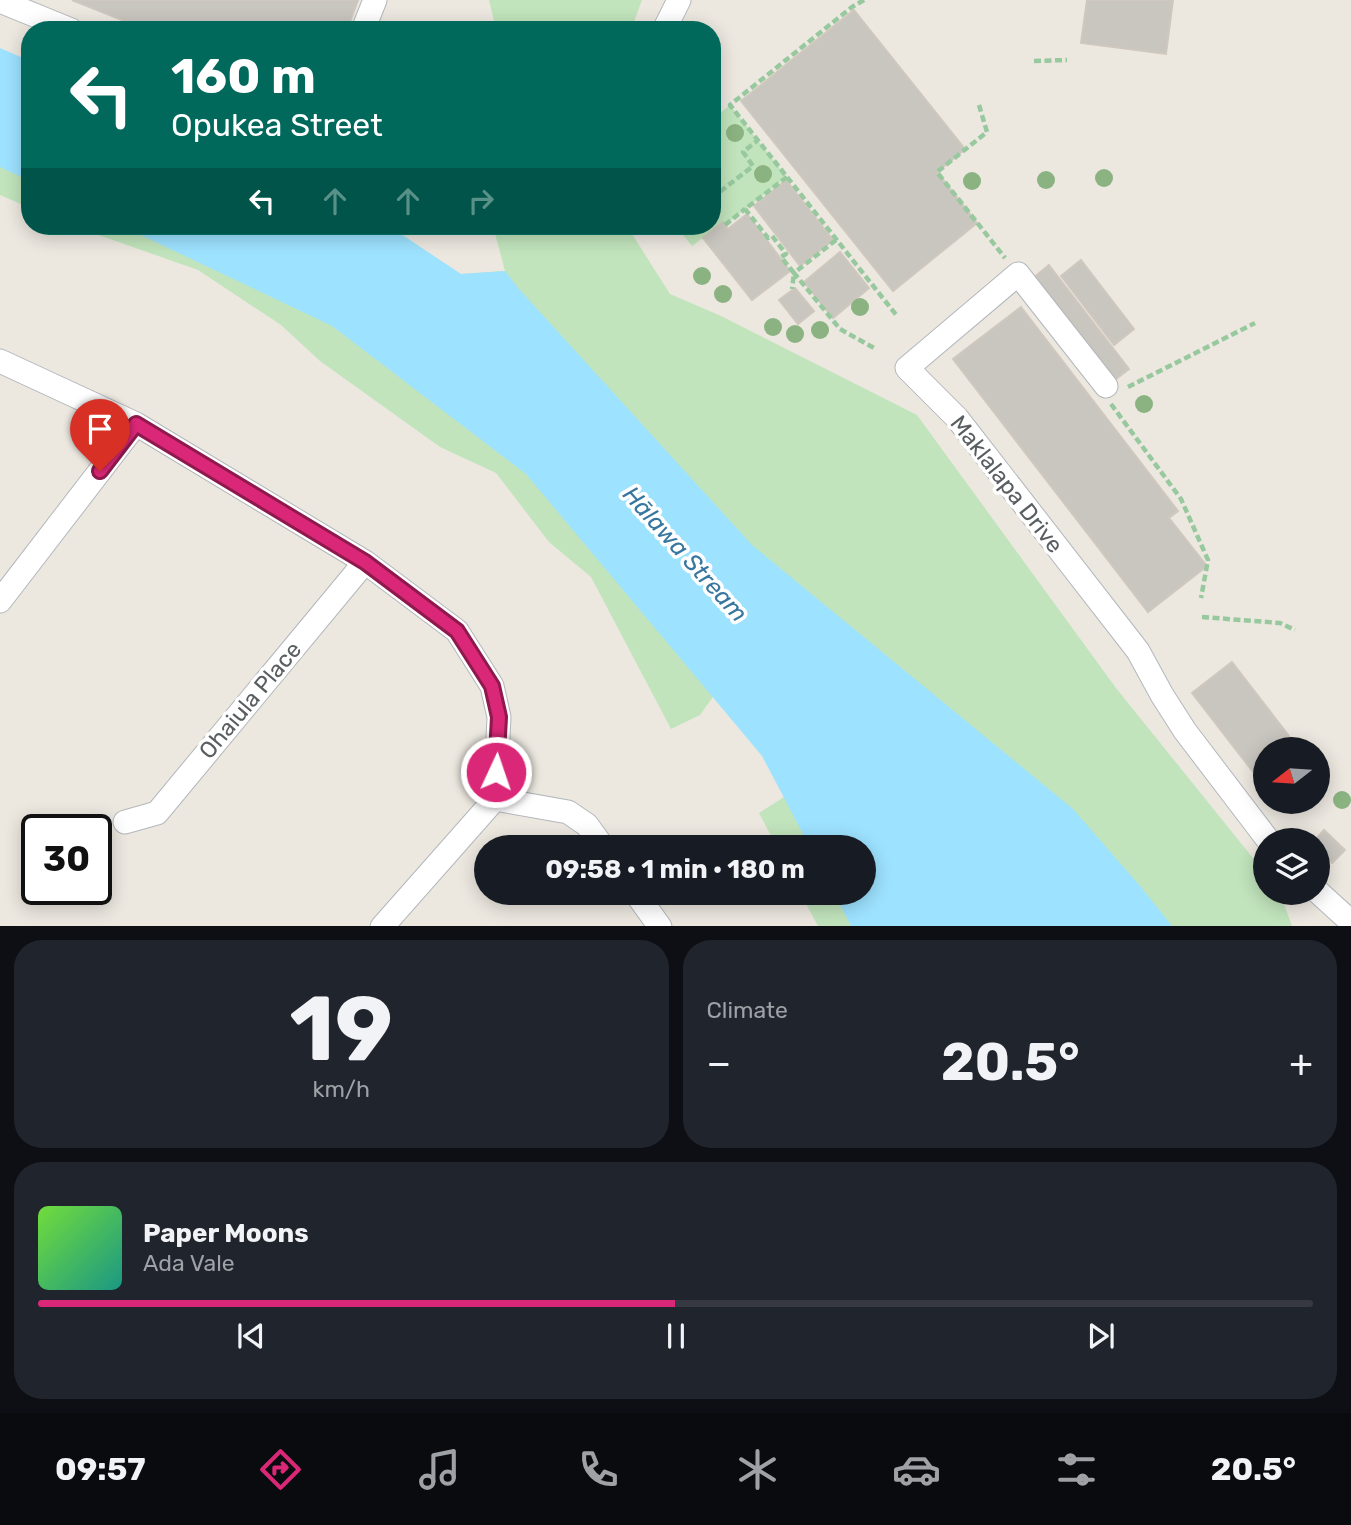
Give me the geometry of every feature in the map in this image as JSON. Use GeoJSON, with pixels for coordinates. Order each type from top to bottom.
{"type":"FeatureCollection","features":[{"type":"Feature","properties":{"kind":"street"},"geometry":{"type":"LineString","coordinates":[[367,21],[375,0]]}},
{"type":"Feature","properties":{"kind":"street"},"geometry":{"type":"LineString","coordinates":[[668,21],[679,0]]}},
{"type":"Feature","properties":{"kind":"street"},"geometry":{"type":"LineString","coordinates":[[0,1],[49,21]]}},
{"type":"Feature","properties":{"kind":"street"},"geometry":{"type":"LineString","coordinates":[[1018,274],[1106,392]]}},
{"type":"Feature","properties":{"kind":"street","name":"Maklalapa Drive"},"geometry":{"type":"LineString","coordinates":[[1018,274],[906,368],[957,418],[1138,651],[1185,731],[1259,828]]}},
{"type":"Feature","properties":{"kind":"street"},"geometry":{"type":"LineString","coordinates":[[0,361],[136,424],[365,562],[457,631],[492,686],[499,717],[495,799],[382,926]]}},
{"type":"Feature","properties":{"kind":"street"},"geometry":{"type":"LineString","coordinates":[[0,601],[136,424]]}},
{"type":"Feature","properties":{"kind":"street","name":"Ohaiula Place"},"geometry":{"type":"LineString","coordinates":[[125,822],[157,813],[365,562]]}},
{"type":"Feature","properties":{"kind":"street"},"geometry":{"type":"LineString","coordinates":[[495,799],[568,813],[587,825],[594,835]]}},
{"type":"Feature","properties":{"kind":"street"},"geometry":{"type":"LineString","coordinates":[[1330,903],[1351,922]]}},
{"type":"Feature","properties":{"kind":"street"},"geometry":{"type":"LineString","coordinates":[[645,905],[660,926]]}},
{"type":"Feature","properties":{"kind":"path"},"geometry":{"type":"LineString","coordinates":[[864,0],[730,105],[897,316]]}},
{"type":"Feature","properties":{"kind":"path"},"geometry":{"type":"LineString","coordinates":[[1034,61],[1067,60]]}},
{"type":"Feature","properties":{"kind":"path"},"geometry":{"type":"LineString","coordinates":[[979,105],[987,132],[937,172],[1018,274]]}},
{"type":"Feature","properties":{"kind":"path"},"geometry":{"type":"LineString","coordinates":[[721,191],[754,166],[743,152],[758,141]]}},
{"type":"Feature","properties":{"kind":"path"},"geometry":{"type":"LineString","coordinates":[[725,225],[787,177]]}},
{"type":"Feature","properties":{"kind":"path"},"geometry":{"type":"LineString","coordinates":[[746,209],[768,238],[772,236],[786,254],[782,257],[840,329],[874,348]]}},
{"type":"Feature","properties":{"kind":"path"},"geometry":{"type":"LineString","coordinates":[[792,289],[794,273],[836,240]]}},
{"type":"Feature","properties":{"kind":"path"},"geometry":{"type":"LineString","coordinates":[[1201,598],[1208,560],[1181,499],[1106,392],[1255,323]]}},
{"type":"Feature","properties":{"kind":"path"},"geometry":{"type":"LineString","coordinates":[[1202,617],[1280,622],[1294,630]]}},
{"type":"Feature","properties":{"kind":"green space"},"geometry":{"type":"Polygon","coordinates":[[[489,0],[642,0],[634,21],[494,21],[489,0]]]}},
{"type":"Feature","properties":{"kind":"green space"},"geometry":{"type":"Polygon","coordinates":[[[730,105],[787,177],[725,225],[721,224],[721,112],[730,105]]]}},
{"type":"Feature","properties":{"kind":"green space"},"geometry":{"type":"Polygon","coordinates":[[[0,126],[21,133],[21,204],[0,195],[0,126]]]}},
{"type":"Feature","properties":{"kind":"green space"},"geometry":{"type":"Polygon","coordinates":[[[99,235],[210,235],[445,345],[723,683],[700,715],[671,729],[591,577],[549,542],[496,473],[440,447],[320,361],[281,325],[198,270],[99,235]]]}},
{"type":"Feature","properties":{"kind":"green space"},"geometry":{"type":"Polygon","coordinates":[[[495,235],[633,235],[670,294],[721,316],[917,415],[1116,688],[1253,858],[1253,905],[1284,905],[1292,926],[1020,926],[461,274],[505,271],[495,235]]]}},
{"type":"Feature","properties":{"kind":"green space"},"geometry":{"type":"Polygon","coordinates":[[[683,235],[707,235],[692,246],[683,235]]]}},
{"type":"Feature","properties":{"kind":"green space"},"geometry":{"type":"Polygon","coordinates":[[[795,790],[845,814],[858,835],[771,835],[759,813],[795,790]]]}},
{"type":"Feature","properties":{"kind":"green space"},"geometry":{"type":"Polygon","coordinates":[[[876,864],[915,926],[818,926],[807,905],[876,905],[876,864]]]}},
{"type":"Feature","properties":{"kind":"water"},"geometry":{"type":"Polygon","coordinates":[[[0,48],[21,57],[21,177],[0,167],[0,48]]]}},
{"type":"Feature","properties":{"kind":"water","name":"Hālawa Stream"},"geometry":{"type":"Polygon","coordinates":[[[141,235],[402,235],[461,274],[505,271],[752,545],[1073,809],[1172,926],[851,926],[840,905],[876,905],[876,835],[804,835],[762,756],[526,474],[332,326],[141,235]]]}},
{"type":"Feature","properties":{"kind":"building"},"geometry":{"type":"Polygon","coordinates":[[[72,0],[358,0],[350,21],[124,21],[72,0]]]}},
{"type":"Feature","properties":{"kind":"building"},"geometry":{"type":"Polygon","coordinates":[[[1087,0],[1173,0],[1166,54],[1081,43],[1087,0]]]}},
{"type":"Feature","properties":{"kind":"building"},"geometry":{"type":"Polygon","coordinates":[[[854,10],[965,149],[937,172],[977,223],[893,291],[741,101],[854,10]]]}},
{"type":"Feature","properties":{"kind":"building"},"geometry":{"type":"Polygon","coordinates":[[[786,180],[833,240],[800,266],[754,206],[786,180]]]}},
{"type":"Feature","properties":{"kind":"building"},"geometry":{"type":"Polygon","coordinates":[[[747,214],[790,271],[752,300],[703,238],[707,235],[721,235],[723,222],[728,229],[747,214]]]}},
{"type":"Feature","properties":{"kind":"building"},"geometry":{"type":"Polygon","coordinates":[[[840,252],[869,288],[833,318],[804,282],[840,252]]]}},
{"type":"Feature","properties":{"kind":"building"},"geometry":{"type":"Polygon","coordinates":[[[1081,260],[1134,329],[1114,345],[1061,276],[1081,260]]]}},
{"type":"Feature","properties":{"kind":"building"},"geometry":{"type":"Polygon","coordinates":[[[1049,265],[1129,369],[1112,382],[1032,279],[1049,265]]]}},
{"type":"Feature","properties":{"kind":"building"},"geometry":{"type":"Polygon","coordinates":[[[795,288],[814,311],[798,324],[779,300],[795,288]]]}},
{"type":"Feature","properties":{"kind":"building"},"geometry":{"type":"Polygon","coordinates":[[[1021,307],[1178,511],[1169,518],[1207,566],[1148,612],[953,359],[1021,307]]]}},
{"type":"Feature","properties":{"kind":"building"},"geometry":{"type":"Polygon","coordinates":[[[1232,662],[1290,737],[1253,737],[1253,772],[1192,693],[1232,662]]]}},
{"type":"Feature","properties":{"kind":"building"},"geometry":{"type":"Polygon","coordinates":[[[1330,836],[1345,850],[1332,863],[1330,861],[1330,836]]]}},
{"type":"Feature","properties":{"kind":"route"},"geometry":{"type":"LineString","coordinates":[[100,471],[136,424],[365,562],[457,631],[492,686],[499,717],[496,772]]}}]}
